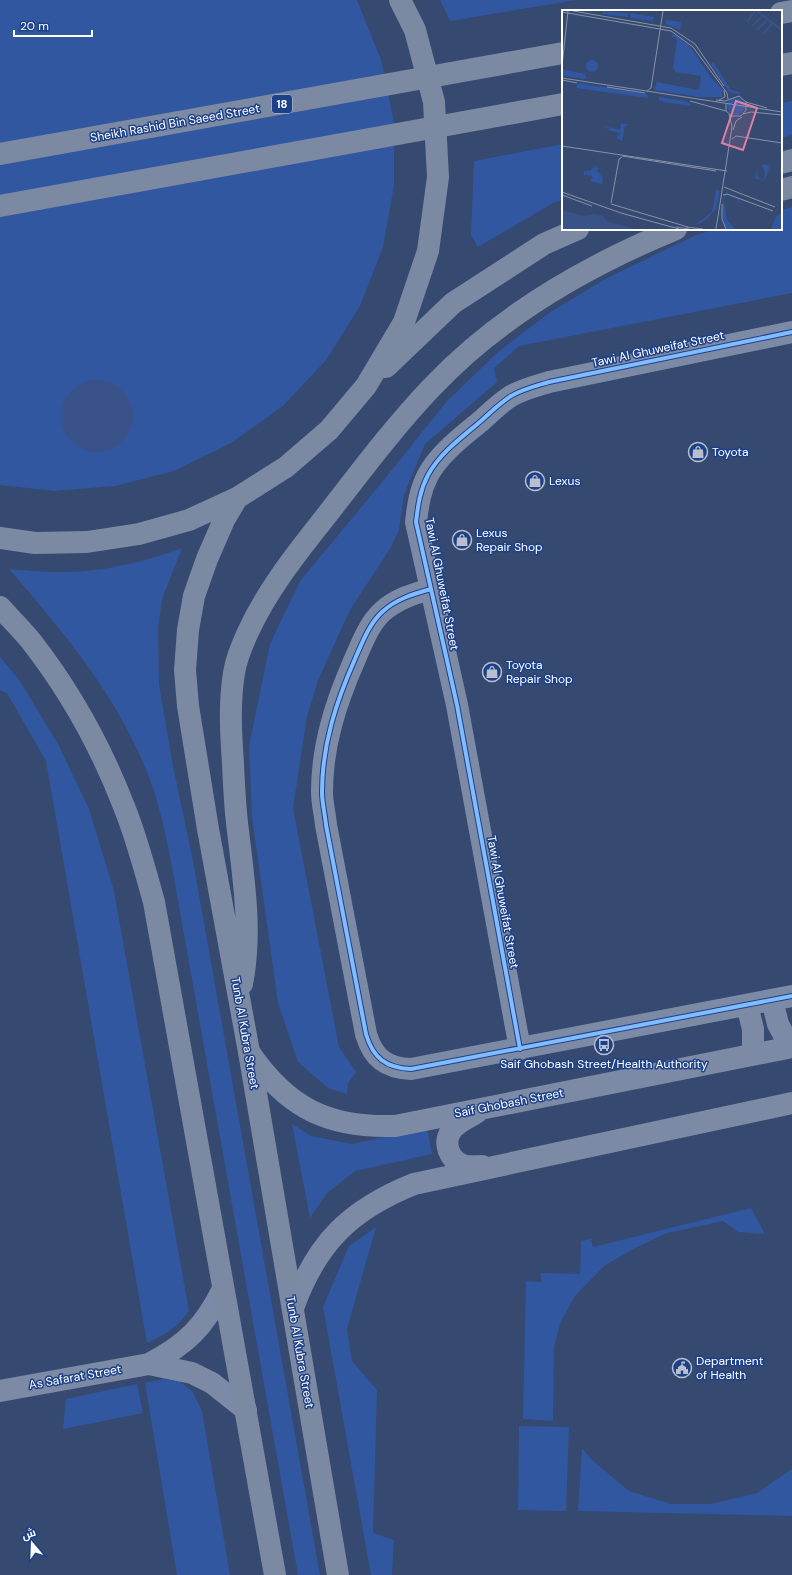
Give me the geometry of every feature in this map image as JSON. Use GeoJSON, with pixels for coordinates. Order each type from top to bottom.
{"type":"FeatureCollection","features":[{"type":"Feature","properties":{"kind":"main road"},"geometry":{"type":"LineString","coordinates":[[366,386],[404,322],[428,251],[438,177],[434,102],[415,30],[400,0]]}},
{"type":"Feature","properties":{"kind":"main road"},"geometry":{"type":"LineString","coordinates":[[782,13],[792,11]]}},
{"type":"Feature","properties":{"kind":"main road","name":"Sheikh Rashid Bin Saeed Street"},"geometry":{"type":"LineString","coordinates":[[0,154],[562,53]]}},
{"type":"Feature","properties":{"kind":"main road"},"geometry":{"type":"LineString","coordinates":[[782,65],[792,63]]}},
{"type":"Feature","properties":{"kind":"main road"},"geometry":{"type":"LineString","coordinates":[[0,206],[562,104]]}},
{"type":"Feature","properties":{"kind":"main road"},"geometry":{"type":"LineString","coordinates":[[782,162],[792,160]]}},
{"type":"Feature","properties":{"kind":"main road"},"geometry":{"type":"LineString","coordinates":[[782,190],[792,187]]}},
{"type":"Feature","properties":{"kind":"main road"},"geometry":{"type":"LineString","coordinates":[[0,538],[35,543],[87,542],[139,534],[189,520],[237,498],[286,467],[329,430],[366,386],[453,303],[544,244],[576,230]]}},
{"type":"Feature","properties":{"kind":"main road"},"geometry":{"type":"LineString","coordinates":[[239,999],[246,961],[248,938],[233,785],[230,717],[234,671],[241,646],[257,612],[276,581],[292,559],[374,454],[433,386],[471,351],[501,326],[568,281],[627,250],[674,230]]}},
{"type":"Feature","properties":{"kind":"main road","name":"Tunb Al Kubra Street"},"geometry":{"type":"LineString","coordinates":[[237,498],[224,520],[207,559],[194,596],[188,630],[185,670],[188,706],[208,829],[249,1052],[338,1575]]}},
{"type":"Feature","properties":{"kind":"main road"},"geometry":{"type":"LineString","coordinates":[[0,607],[30,640],[58,678],[83,720],[110,772],[141,855],[154,902],[275,1575]]}},
{"type":"Feature","properties":{"kind":"street","name":"Tawi Al Ghuweifat Street"},"geometry":{"type":"LineString","coordinates":[[520,1049],[457,705],[416,522],[420,495],[428,474],[446,452],[466,433],[512,395],[548,382],[792,332]]}},
{"type":"Feature","properties":{"kind":"street"},"geometry":{"type":"LineString","coordinates":[[431,589],[406,596],[392,603],[373,623],[364,638],[342,688],[328,733],[324,762],[322,793],[324,812],[359,996],[370,1045],[375,1054],[392,1066],[411,1068],[520,1049],[782,998],[778,1024],[791,1047]]}},
{"type":"Feature","properties":{"kind":"street"},"geometry":{"type":"LineString","coordinates":[[747,1005],[753,1029],[752,1054]]}},
{"type":"Feature","properties":{"kind":"street","name":"Saif Ghobash Street"},"geometry":{"type":"LineString","coordinates":[[249,1052],[263,1072],[287,1096],[300,1105],[322,1116],[345,1123],[370,1126],[394,1126],[791,1047]]}},
{"type":"Feature","properties":{"kind":"street"},"geometry":{"type":"LineString","coordinates":[[293,1308],[302,1284],[314,1261],[329,1241],[347,1222],[367,1206],[414,1184],[792,1103]]}},
{"type":"Feature","properties":{"kind":"street"},"geometry":{"type":"LineString","coordinates":[[484,1108],[455,1126],[450,1131],[448,1138],[448,1149],[452,1157],[463,1165],[497,1165]]}},
{"type":"Feature","properties":{"kind":"street","name":"As Safarat Street"},"geometry":{"type":"LineString","coordinates":[[0,1391],[149,1364],[169,1354],[186,1341],[201,1326],[214,1308],[223,1289]]}},
{"type":"Feature","properties":{"kind":"street","name":"As Safarat Street"},"geometry":{"type":"LineString","coordinates":[[149,1364],[192,1373],[212,1383],[246,1410]]}},
{"type":"Feature","properties":{"kind":"shaded area"},"geometry":{"type":"Polygon","coordinates":[[[0,0],[357,0],[381,60],[394,122],[394,185],[383,247],[360,306],[326,360],[283,406],[231,443],[174,471],[115,486],[55,491],[0,485],[0,0]]]}},
{"type":"Feature","properties":{"kind":"shaded area"},"geometry":{"type":"Polygon","coordinates":[[[440,0],[576,0],[450,21],[440,0]]]}},
{"type":"Feature","properties":{"kind":"shaded area"},"geometry":{"type":"Polygon","coordinates":[[[792,101],[792,135],[782,138],[782,103],[792,101]]]}},
{"type":"Feature","properties":{"kind":"shaded area"},"geometry":{"type":"Polygon","coordinates":[[[562,144],[562,200],[553,203],[478,247],[471,235],[474,161],[562,144]]]}},
{"type":"Feature","properties":{"kind":"shaded area"},"geometry":{"type":"Polygon","coordinates":[[[792,207],[792,293],[519,346],[494,368],[497,382],[425,444],[404,495],[399,530],[391,547],[350,610],[319,678],[307,716],[293,808],[339,1047],[356,1072],[348,1083],[347,1094],[328,1088],[298,1062],[278,1003],[252,817],[249,746],[270,644],[300,581],[447,401],[498,352],[549,313],[607,278],[696,235],[714,230],[782,230],[782,210],[792,207]]]}},
{"type":"Feature","properties":{"kind":"shaded area"},"geometry":{"type":"Polygon","coordinates":[[[97,380],[117,386],[127,396],[133,416],[127,436],[117,446],[97,452],[77,446],[67,436],[61,416],[67,396],[77,386],[97,380]]]}},
{"type":"Feature","properties":{"kind":"shaded area"},"geometry":{"type":"Polygon","coordinates":[[[182,548],[162,599],[158,628],[159,684],[172,761],[193,861],[320,1575],[298,1575],[172,867],[162,819],[154,791],[142,760],[111,701],[73,646],[9,569],[52,572],[90,571],[137,562],[182,548]]]}},
{"type":"Feature","properties":{"kind":"shaded area"},"geometry":{"type":"Polygon","coordinates":[[[0,657],[20,681],[59,746],[89,809],[114,891],[189,1311],[171,1330],[147,1343],[46,761],[7,693],[0,690],[0,657]]]}},
{"type":"Feature","properties":{"kind":"shaded area"},"geometry":{"type":"Polygon","coordinates":[[[292,1124],[311,1136],[352,1144],[427,1128],[432,1154],[355,1171],[327,1193],[310,1218],[292,1124]]]}},
{"type":"Feature","properties":{"kind":"shaded area"},"geometry":{"type":"Polygon","coordinates":[[[751,1208],[765,1234],[738,1232],[723,1221],[667,1233],[633,1249],[604,1266],[575,1296],[561,1321],[554,1347],[553,1421],[523,1419],[526,1281],[541,1282],[541,1273],[580,1274],[581,1241],[591,1239],[593,1247],[751,1208]]]}},
{"type":"Feature","properties":{"kind":"shaded area"},"geometry":{"type":"Polygon","coordinates":[[[376,1227],[347,1329],[352,1361],[377,1390],[373,1533],[394,1540],[392,1575],[371,1575],[323,1307],[349,1246],[376,1227]]]}},
{"type":"Feature","properties":{"kind":"shaded area"},"geometry":{"type":"Polygon","coordinates":[[[163,1379],[179,1381],[192,1391],[202,1411],[230,1575],[177,1575],[145,1383],[163,1379]]]}},
{"type":"Feature","properties":{"kind":"shaded area"},"geometry":{"type":"Polygon","coordinates":[[[137,1384],[143,1413],[63,1429],[66,1399],[137,1384]]]}},
{"type":"Feature","properties":{"kind":"shaded area"},"geometry":{"type":"Polygon","coordinates":[[[519,1426],[569,1427],[566,1511],[518,1510],[519,1426]]]}},
{"type":"Feature","properties":{"kind":"shaded area"},"geometry":{"type":"Polygon","coordinates":[[[582,1448],[592,1460],[629,1491],[671,1504],[711,1504],[757,1493],[792,1469],[792,1516],[578,1511],[582,1448]]]}},
{"type":"Feature","properties":{"kind":"cycle path"},"geometry":{"type":"LineString","coordinates":[[520,1049],[457,705],[416,522],[423,486],[433,467],[452,446],[503,402],[520,391],[549,382],[792,332]]}},
{"type":"Feature","properties":{"kind":"cycle path"},"geometry":{"type":"LineString","coordinates":[[431,589],[399,600],[387,607],[377,617],[360,647],[348,675],[331,724],[324,757],[322,800],[326,825],[366,1034],[372,1049],[377,1055],[388,1064],[411,1069],[792,996]]}},
{"type":"Feature","properties":{"kind":"place","name":"Toyota"},"geometry":{"type":"Point","coordinates":[698,452]}},
{"type":"Feature","properties":{"kind":"place","name":"Lexus"},"geometry":{"type":"Point","coordinates":[535,481]}},
{"type":"Feature","properties":{"kind":"place","name":"Lexus Repair Shop"},"geometry":{"type":"Point","coordinates":[462,540]}},
{"type":"Feature","properties":{"kind":"place","name":"Toyota Repair Shop"},"geometry":{"type":"Point","coordinates":[492,672]}},
{"type":"Feature","properties":{"kind":"place","name":"Saif Ghobash Street/Health Authority"},"geometry":{"type":"Point","coordinates":[604,1045]}},
{"type":"Feature","properties":{"kind":"place","name":"Department of Health"},"geometry":{"type":"Point","coordinates":[682,1368]}}]}
